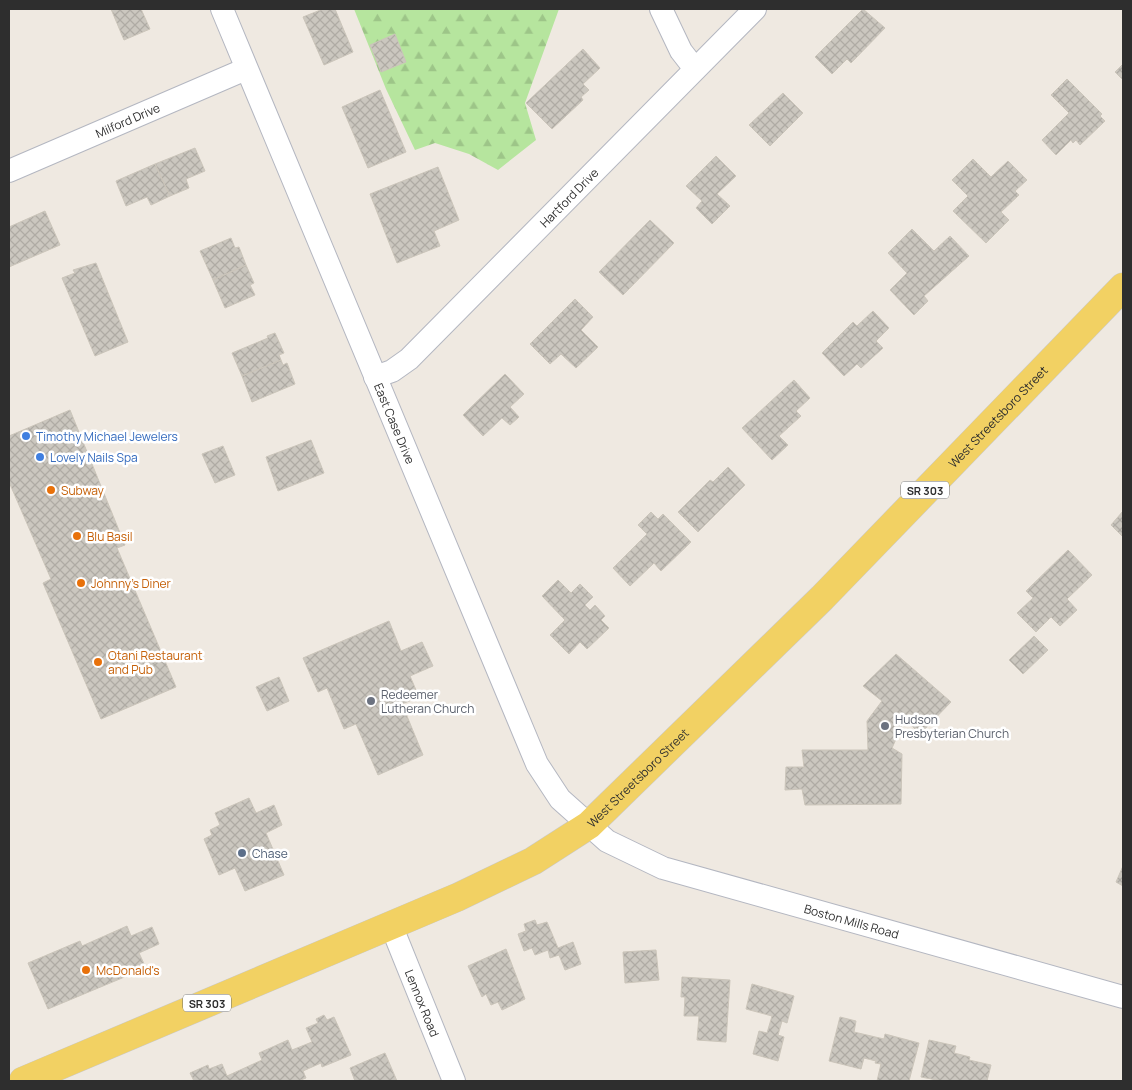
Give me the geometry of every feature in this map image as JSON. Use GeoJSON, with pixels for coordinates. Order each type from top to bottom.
{"type":"FeatureCollection","features":[{"type":"Feature","properties":{"kind":"main road","name":"West Streetsboro Street"},"geometry":{"type":"LineString","coordinates":[[23,1081],[458,897],[533,861],[589,825],[822,598],[1123,287]]}},
{"type":"Feature","properties":{"kind":"street","name":"East Case Drive"},"geometry":{"type":"LineString","coordinates":[[222,9],[537,764],[560,799],[589,825]]}},
{"type":"Feature","properties":{"kind":"street"},"geometry":{"type":"LineString","coordinates":[[661,9],[680,51],[695,69]]}},
{"type":"Feature","properties":{"kind":"street","name":"Hartford Drive"},"geometry":{"type":"LineString","coordinates":[[375,377],[392,371],[409,359],[755,9]]}},
{"type":"Feature","properties":{"kind":"street","name":"Milford Drive"},"geometry":{"type":"LineString","coordinates":[[9,171],[246,69]]}},
{"type":"Feature","properties":{"kind":"street","name":"Boston Mills Road"},"geometry":{"type":"LineString","coordinates":[[589,825],[607,842],[663,868],[1123,997]]}},
{"type":"Feature","properties":{"kind":"street","name":"Lennox Road"},"geometry":{"type":"LineString","coordinates":[[391,925],[454,1081]]}},
{"type":"Feature","properties":{"kind":"green space"},"geometry":{"type":"Polygon","coordinates":[[[354,9],[559,9],[525,103],[536,140],[498,170],[469,154],[435,143],[415,150],[386,89],[354,9]]]}},
{"type":"Feature","properties":{"kind":"building"},"geometry":{"type":"Polygon","coordinates":[[[111,9],[141,9],[150,29],[124,40],[111,9]]]}},
{"type":"Feature","properties":{"kind":"building"},"geometry":{"type":"Polygon","coordinates":[[[323,9],[335,9],[353,52],[324,65],[303,17],[323,9]]]}},
{"type":"Feature","properties":{"kind":"building"},"geometry":{"type":"Polygon","coordinates":[[[863,9],[885,28],[851,63],[847,59],[832,74],[815,57],[863,9]]]}},
{"type":"Feature","properties":{"kind":"building"},"geometry":{"type":"Polygon","coordinates":[[[395,34],[406,62],[381,72],[370,45],[395,34]]]}},
{"type":"Feature","properties":{"kind":"building"},"geometry":{"type":"Polygon","coordinates":[[[583,49],[600,68],[583,84],[589,90],[581,97],[583,100],[552,129],[526,103],[583,49]]]}},
{"type":"Feature","properties":{"kind":"building"},"geometry":{"type":"Polygon","coordinates":[[[1123,64],[1123,80],[1115,72],[1123,64]]]}},
{"type":"Feature","properties":{"kind":"building"},"geometry":{"type":"Polygon","coordinates":[[[1067,79],[1102,114],[1100,116],[1105,121],[1080,145],[1076,140],[1073,143],[1071,140],[1056,155],[1042,140],[1069,113],[1051,95],[1067,79]]]}},
{"type":"Feature","properties":{"kind":"building"},"geometry":{"type":"Polygon","coordinates":[[[380,90],[406,152],[368,168],[342,107],[380,90]]]}},
{"type":"Feature","properties":{"kind":"building"},"geometry":{"type":"Polygon","coordinates":[[[783,93],[803,113],[770,146],[749,125],[783,93]]]}},
{"type":"Feature","properties":{"kind":"building"},"geometry":{"type":"Polygon","coordinates":[[[195,148],[205,171],[186,179],[189,188],[170,196],[155,164],[195,148]]]}},
{"type":"Feature","properties":{"kind":"building"},"geometry":{"type":"Polygon","coordinates":[[[716,156],[736,176],[717,194],[730,206],[712,224],[696,208],[702,201],[686,186],[716,156]]]}},
{"type":"Feature","properties":{"kind":"building"},"geometry":{"type":"Polygon","coordinates":[[[973,159],[991,177],[1008,161],[1027,180],[1015,191],[1019,195],[1001,212],[1009,220],[986,243],[953,211],[968,196],[952,180],[973,159]]]}},
{"type":"Feature","properties":{"kind":"building"},"geometry":{"type":"Polygon","coordinates":[[[155,164],[170,196],[151,205],[147,197],[126,206],[116,181],[155,164]]]}},
{"type":"Feature","properties":{"kind":"building"},"geometry":{"type":"Polygon","coordinates":[[[438,167],[459,220],[434,231],[440,246],[397,263],[370,194],[438,167]]]}},
{"type":"Feature","properties":{"kind":"building"},"geometry":{"type":"Polygon","coordinates":[[[45,211],[60,245],[9,267],[9,227],[45,211]]]}},
{"type":"Feature","properties":{"kind":"building"},"geometry":{"type":"Polygon","coordinates":[[[650,220],[674,243],[623,295],[599,272],[650,220]]]}},
{"type":"Feature","properties":{"kind":"building"},"geometry":{"type":"Polygon","coordinates":[[[912,229],[934,251],[950,236],[969,256],[924,296],[928,301],[914,315],[890,290],[907,273],[888,253],[912,229]]]}},
{"type":"Feature","properties":{"kind":"building"},"geometry":{"type":"Polygon","coordinates":[[[231,238],[235,248],[239,247],[246,265],[213,280],[200,251],[231,238]]]}},
{"type":"Feature","properties":{"kind":"building"},"geometry":{"type":"Polygon","coordinates":[[[96,263],[128,342],[95,356],[62,278],[75,273],[73,270],[96,263]]]}},
{"type":"Feature","properties":{"kind":"building"},"geometry":{"type":"Polygon","coordinates":[[[246,265],[254,283],[250,285],[255,295],[225,308],[213,280],[246,265]]]}},
{"type":"Feature","properties":{"kind":"building"},"geometry":{"type":"Polygon","coordinates":[[[575,299],[593,317],[581,330],[598,347],[576,368],[561,354],[550,364],[530,344],[575,299]]]}},
{"type":"Feature","properties":{"kind":"building"},"geometry":{"type":"Polygon","coordinates":[[[873,311],[889,328],[876,341],[883,348],[861,368],[857,364],[844,376],[822,353],[853,322],[857,326],[873,311]]]}},
{"type":"Feature","properties":{"kind":"building"},"geometry":{"type":"Polygon","coordinates":[[[275,333],[284,353],[279,355],[281,360],[242,376],[232,353],[268,338],[267,336],[275,333]]]}},
{"type":"Feature","properties":{"kind":"building"},"geometry":{"type":"Polygon","coordinates":[[[281,360],[283,365],[287,363],[295,384],[252,402],[242,376],[281,360]]]}},
{"type":"Feature","properties":{"kind":"building"},"geometry":{"type":"Polygon","coordinates":[[[505,374],[524,394],[510,407],[519,417],[510,425],[502,418],[483,436],[463,415],[505,374]]]}},
{"type":"Feature","properties":{"kind":"building"},"geometry":{"type":"Polygon","coordinates":[[[794,380],[810,398],[796,411],[801,416],[779,436],[788,445],[772,460],[742,428],[794,380]]]}},
{"type":"Feature","properties":{"kind":"building"},"geometry":{"type":"Polygon","coordinates":[[[70,410],[125,545],[117,548],[176,687],[101,719],[43,583],[51,579],[9,482],[9,436],[70,410]]]}},
{"type":"Feature","properties":{"kind":"building"},"geometry":{"type":"Polygon","coordinates":[[[311,440],[324,473],[278,491],[266,457],[311,440]]]}},
{"type":"Feature","properties":{"kind":"building"},"geometry":{"type":"Polygon","coordinates":[[[223,446],[235,475],[215,483],[202,454],[223,446]]]}},
{"type":"Feature","properties":{"kind":"building"},"geometry":{"type":"Polygon","coordinates":[[[728,467],[745,485],[698,532],[678,512],[710,480],[713,482],[728,467]]]}},
{"type":"Feature","properties":{"kind":"building"},"geometry":{"type":"Polygon","coordinates":[[[1123,511],[1123,537],[1111,525],[1123,511]]]}},
{"type":"Feature","properties":{"kind":"building"},"geometry":{"type":"Polygon","coordinates":[[[651,512],[658,519],[663,514],[691,542],[661,571],[654,563],[630,586],[613,568],[647,534],[638,525],[651,512]]]}},
{"type":"Feature","properties":{"kind":"building"},"geometry":{"type":"Polygon","coordinates":[[[1068,550],[1092,575],[1067,599],[1077,610],[1060,626],[1051,617],[1036,632],[1017,613],[1033,598],[1026,591],[1068,550]]]}},
{"type":"Feature","properties":{"kind":"building"},"geometry":{"type":"Polygon","coordinates":[[[558,580],[571,593],[580,584],[593,597],[585,605],[590,610],[595,605],[605,616],[601,620],[609,628],[587,649],[580,642],[569,654],[550,635],[565,620],[542,596],[558,580]]]}},
{"type":"Feature","properties":{"kind":"building","name":"Redeemer Lutheran Church"},"geometry":{"type":"Polygon","coordinates":[[[389,621],[401,651],[422,642],[433,666],[410,676],[419,697],[402,704],[423,755],[378,775],[356,724],[344,729],[327,688],[318,692],[303,658],[389,621]]]}},
{"type":"Feature","properties":{"kind":"building"},"geometry":{"type":"Polygon","coordinates":[[[1034,636],[1048,650],[1023,674],[1009,660],[1034,636]]]}},
{"type":"Feature","properties":{"kind":"building","name":"Hudson Presbyterian Church"},"geometry":{"type":"Polygon","coordinates":[[[896,654],[951,702],[920,734],[905,719],[892,748],[902,754],[901,804],[805,805],[802,789],[785,790],[786,767],[804,767],[802,750],[868,750],[867,721],[882,701],[863,686],[896,654]]]}},
{"type":"Feature","properties":{"kind":"building"},"geometry":{"type":"Polygon","coordinates":[[[279,677],[289,701],[267,711],[256,687],[279,677]]]}},
{"type":"Feature","properties":{"kind":"building","name":"Chase"},"geometry":{"type":"Polygon","coordinates":[[[249,798],[256,813],[274,805],[282,825],[266,833],[284,875],[245,891],[235,868],[219,875],[204,839],[212,835],[210,830],[220,825],[215,813],[249,798]]]}},
{"type":"Feature","properties":{"kind":"building"},"geometry":{"type":"Polygon","coordinates":[[[1123,866],[1123,886],[1116,882],[1123,866]]]}},
{"type":"Feature","properties":{"kind":"building"},"geometry":{"type":"Polygon","coordinates":[[[535,920],[537,925],[547,922],[558,948],[573,942],[581,964],[565,970],[559,955],[550,958],[548,950],[535,955],[532,948],[524,951],[518,934],[526,931],[524,924],[535,920]]]}},
{"type":"Feature","properties":{"kind":"building","name":"McDonald's"},"geometry":{"type":"Polygon","coordinates":[[[127,926],[131,936],[152,927],[159,944],[139,953],[146,968],[48,1009],[28,963],[80,941],[82,946],[127,926]]]}},
{"type":"Feature","properties":{"kind":"building"},"geometry":{"type":"Polygon","coordinates":[[[506,949],[525,999],[502,1010],[498,1002],[491,1005],[486,994],[482,997],[468,966],[506,949]]]}},
{"type":"Feature","properties":{"kind":"building"},"geometry":{"type":"Polygon","coordinates":[[[656,950],[659,980],[625,983],[623,952],[656,950]]]}},
{"type":"Feature","properties":{"kind":"building"},"geometry":{"type":"Polygon","coordinates":[[[682,977],[730,980],[726,1042],[697,1040],[699,1016],[684,1016],[685,997],[681,997],[682,977]]]}},
{"type":"Feature","properties":{"kind":"building"},"geometry":{"type":"Polygon","coordinates":[[[752,984],[794,996],[787,1023],[782,1021],[778,1035],[784,1037],[778,1061],[753,1054],[759,1031],[767,1033],[772,1016],[746,1009],[752,984]]]}},
{"type":"Feature","properties":{"kind":"building"},"geometry":{"type":"Polygon","coordinates":[[[324,1015],[327,1020],[334,1017],[351,1055],[322,1067],[321,1063],[303,1071],[306,1078],[298,1081],[194,1081],[190,1073],[208,1065],[209,1069],[222,1064],[227,1076],[262,1060],[259,1053],[288,1040],[292,1050],[312,1042],[306,1028],[318,1023],[316,1019],[324,1015]]]}},
{"type":"Feature","properties":{"kind":"building"},"geometry":{"type":"Polygon","coordinates":[[[840,1017],[856,1021],[854,1032],[884,1039],[885,1034],[919,1043],[909,1081],[877,1081],[881,1064],[864,1058],[861,1069],[829,1061],[840,1017]]]}},
{"type":"Feature","properties":{"kind":"building"},"geometry":{"type":"Polygon","coordinates":[[[929,1040],[956,1046],[954,1053],[970,1057],[969,1060],[991,1065],[987,1081],[942,1081],[921,1077],[929,1040]]]}},
{"type":"Feature","properties":{"kind":"building"},"geometry":{"type":"Polygon","coordinates":[[[385,1053],[397,1081],[355,1081],[350,1068],[385,1053]]]}},
{"type":"Feature","properties":{"kind":"place","name":"Timothy Michael Jewelers"},"geometry":{"type":"Point","coordinates":[26,436]}},
{"type":"Feature","properties":{"kind":"place","name":"Lovely Nails Spa"},"geometry":{"type":"Point","coordinates":[40,457]}},
{"type":"Feature","properties":{"kind":"place","name":"Subway"},"geometry":{"type":"Point","coordinates":[51,490]}},
{"type":"Feature","properties":{"kind":"place","name":"Blu Basil"},"geometry":{"type":"Point","coordinates":[77,536]}},
{"type":"Feature","properties":{"kind":"place","name":"Johnny's Diner"},"geometry":{"type":"Point","coordinates":[81,583]}},
{"type":"Feature","properties":{"kind":"place","name":"Otani Restaurant and Pub"},"geometry":{"type":"Point","coordinates":[98,662]}},
{"type":"Feature","properties":{"kind":"place","name":"Redeemer Lutheran Church"},"geometry":{"type":"Point","coordinates":[371,701]}},
{"type":"Feature","properties":{"kind":"place","name":"Hudson Presbyterian Church"},"geometry":{"type":"Point","coordinates":[885,726]}},
{"type":"Feature","properties":{"kind":"place","name":"Chase"},"geometry":{"type":"Point","coordinates":[242,853]}},
{"type":"Feature","properties":{"kind":"place","name":"McDonald's"},"geometry":{"type":"Point","coordinates":[86,970]}}]}
